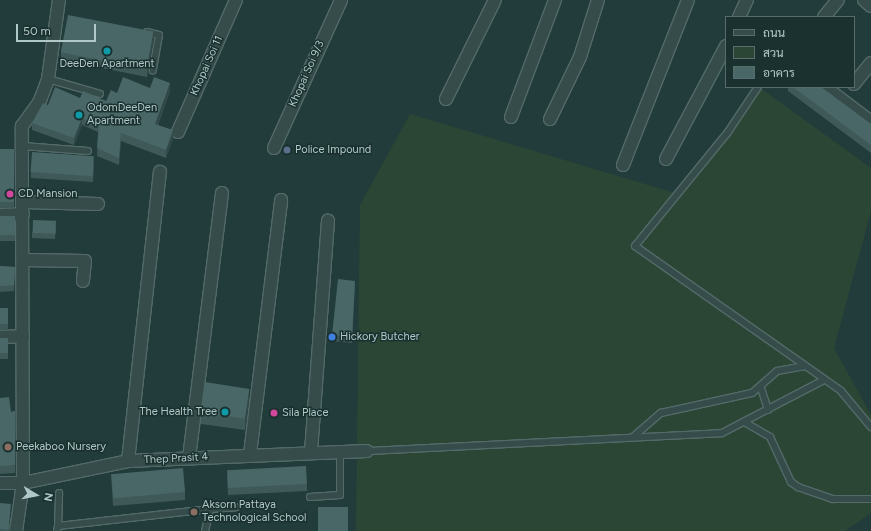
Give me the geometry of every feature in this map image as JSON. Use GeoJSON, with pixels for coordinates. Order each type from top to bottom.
{"type":"FeatureCollection","features":[{"type":"Feature","properties":{"kind":"street"},"geometry":{"type":"LineString","coordinates":[[16,531],[23,483],[24,202],[22,126],[39,103],[48,79],[60,17],[59,0]]}},
{"type":"Feature","properties":{"kind":"street","name":"Khopai Soi 11"},"geometry":{"type":"LineString","coordinates":[[178,132],[236,0]]}},
{"type":"Feature","properties":{"kind":"street","name":"Khopai Soi 9/3"},"geometry":{"type":"LineString","coordinates":[[274,148],[341,0]]}},
{"type":"Feature","properties":{"kind":"street"},"geometry":{"type":"LineString","coordinates":[[446,99],[496,0]]}},
{"type":"Feature","properties":{"kind":"street"},"geometry":{"type":"LineString","coordinates":[[511,117],[555,0]]}},
{"type":"Feature","properties":{"kind":"street"},"geometry":{"type":"LineString","coordinates":[[550,119],[580,57],[598,0]]}},
{"type":"Feature","properties":{"kind":"street"},"geometry":{"type":"LineString","coordinates":[[623,165],[688,0]]}},
{"type":"Feature","properties":{"kind":"street"},"geometry":{"type":"LineString","coordinates":[[739,16],[747,0]]}},
{"type":"Feature","properties":{"kind":"street"},"geometry":{"type":"LineString","coordinates":[[825,16],[838,0]]}},
{"type":"Feature","properties":{"kind":"street"},"geometry":{"type":"LineString","coordinates":[[864,0],[871,6]]}},
{"type":"Feature","properties":{"kind":"street"},"geometry":{"type":"LineString","coordinates":[[666,159],[725,48]]}},
{"type":"Feature","properties":{"kind":"street"},"geometry":{"type":"LineString","coordinates":[[855,83],[871,63]]}},
{"type":"Feature","properties":{"kind":"street"},"geometry":{"type":"LineString","coordinates":[[826,88],[871,122]]}},
{"type":"Feature","properties":{"kind":"street"},"geometry":{"type":"LineString","coordinates":[[842,100],[851,88]]}},
{"type":"Feature","properties":{"kind":"street"},"geometry":{"type":"LineString","coordinates":[[128,461],[160,172]]}},
{"type":"Feature","properties":{"kind":"street"},"geometry":{"type":"LineString","coordinates":[[189,458],[222,193]]}},
{"type":"Feature","properties":{"kind":"street"},"geometry":{"type":"LineString","coordinates":[[250,454],[281,200]]}},
{"type":"Feature","properties":{"kind":"street"},"geometry":{"type":"LineString","coordinates":[[24,202],[98,204]]}},
{"type":"Feature","properties":{"kind":"street"},"geometry":{"type":"LineString","coordinates":[[0,215],[23,214]]}},
{"type":"Feature","properties":{"kind":"street"},"geometry":{"type":"LineString","coordinates":[[311,452],[328,221]]}},
{"type":"Feature","properties":{"kind":"street"},"geometry":{"type":"LineString","coordinates":[[23,260],[85,260],[84,281]]}},
{"type":"Feature","properties":{"kind":"street"},"geometry":{"type":"LineString","coordinates":[[0,337],[23,336]]}},
{"type":"Feature","properties":{"kind":"street","name":"Thep Prasit 4"},"geometry":{"type":"LineString","coordinates":[[0,483],[23,483],[128,461],[250,454],[367,451]]}},
{"type":"Feature","properties":{"kind":"lane"},"geometry":{"type":"LineString","coordinates":[[137,31],[159,35],[153,70]]}},
{"type":"Feature","properties":{"kind":"lane"},"geometry":{"type":"LineString","coordinates":[[48,79],[100,94]]}},
{"type":"Feature","properties":{"kind":"lane"},"geometry":{"type":"LineString","coordinates":[[757,88],[728,132],[635,246],[841,391],[871,427]]}},
{"type":"Feature","properties":{"kind":"lane"},"geometry":{"type":"LineString","coordinates":[[23,146],[88,151]]}},
{"type":"Feature","properties":{"kind":"lane"},"geometry":{"type":"LineString","coordinates":[[633,437],[661,413],[761,388],[777,371],[804,366]]}},
{"type":"Feature","properties":{"kind":"lane"},"geometry":{"type":"LineString","coordinates":[[367,451],[633,437],[701,436],[733,430],[824,380]]}},
{"type":"Feature","properties":{"kind":"lane"},"geometry":{"type":"LineString","coordinates":[[761,388],[768,410]]}},
{"type":"Feature","properties":{"kind":"lane"},"geometry":{"type":"LineString","coordinates":[[746,423],[770,438],[791,482],[798,487],[833,499],[871,499]]}},
{"type":"Feature","properties":{"kind":"lane"},"geometry":{"type":"LineString","coordinates":[[310,497],[340,495],[340,452]]}},
{"type":"Feature","properties":{"kind":"lane"},"geometry":{"type":"LineString","coordinates":[[58,493],[58,529],[210,509],[236,508]]}},
{"type":"Feature","properties":{"kind":"lane"},"geometry":{"type":"LineString","coordinates":[[205,531],[210,509]]}},
{"type":"Feature","properties":{"kind":"green space"},"geometry":{"type":"Polygon","coordinates":[[[758,88],[760,88],[871,168],[871,211],[834,348],[871,415],[871,513],[845,531],[356,531],[360,205],[410,114],[675,193],[758,88]]]}},
{"type":"Feature","properties":{"kind":"building","name":"DeeDen Apartment"},"geometry":{"type":"Polygon","coordinates":[[[68,15],[153,32],[146,69],[61,52],[68,15]]]}},
{"type":"Feature","properties":{"kind":"building"},"geometry":{"type":"Polygon","coordinates":[[[123,77],[150,88],[154,77],[170,83],[155,124],[173,130],[166,150],[121,133],[119,158],[97,148],[99,125],[82,118],[74,138],[32,123],[43,103],[48,105],[55,87],[80,98],[83,91],[106,101],[111,90],[117,93],[123,77]]]}},
{"type":"Feature","properties":{"kind":"building"},"geometry":{"type":"Polygon","coordinates":[[[794,88],[822,88],[871,124],[871,145],[794,88]]]}},
{"type":"Feature","properties":{"kind":"building"},"geometry":{"type":"Polygon","coordinates":[[[0,149],[14,149],[14,202],[0,202],[0,149]]]}},
{"type":"Feature","properties":{"kind":"building"},"geometry":{"type":"Polygon","coordinates":[[[32,152],[94,156],[92,176],[31,172],[32,152]]]}},
{"type":"Feature","properties":{"kind":"building"},"geometry":{"type":"Polygon","coordinates":[[[0,216],[15,216],[15,235],[0,235],[0,216]]]}},
{"type":"Feature","properties":{"kind":"building"},"geometry":{"type":"Polygon","coordinates":[[[33,220],[56,221],[56,234],[33,233],[33,220]]]}},
{"type":"Feature","properties":{"kind":"building"},"geometry":{"type":"Polygon","coordinates":[[[0,266],[15,267],[14,285],[0,286],[0,266]]]}},
{"type":"Feature","properties":{"kind":"building"},"geometry":{"type":"Polygon","coordinates":[[[338,279],[355,281],[352,337],[332,335],[338,279]]]}},
{"type":"Feature","properties":{"kind":"building"},"geometry":{"type":"Polygon","coordinates":[[[0,308],[8,308],[8,324],[0,324],[0,308]]]}},
{"type":"Feature","properties":{"kind":"building"},"geometry":{"type":"Polygon","coordinates":[[[0,338],[8,338],[8,353],[0,353],[0,338]]]}},
{"type":"Feature","properties":{"kind":"building"},"geometry":{"type":"Polygon","coordinates":[[[205,382],[249,389],[245,419],[200,412],[205,382]]]}},
{"type":"Feature","properties":{"kind":"building","name":"Peekaboo Nursery"},"geometry":{"type":"Polygon","coordinates":[[[9,397],[11,412],[15,411],[15,465],[0,466],[0,398],[9,397]]]}},
{"type":"Feature","properties":{"kind":"building"},"geometry":{"type":"Polygon","coordinates":[[[306,466],[307,484],[228,488],[227,470],[306,466]]]}},
{"type":"Feature","properties":{"kind":"building"},"geometry":{"type":"Polygon","coordinates":[[[183,468],[185,492],[113,498],[111,474],[183,468]]]}},
{"type":"Feature","properties":{"kind":"building"},"geometry":{"type":"Polygon","coordinates":[[[0,503],[11,504],[9,530],[0,529],[0,503]]]}},
{"type":"Feature","properties":{"kind":"building"},"geometry":{"type":"Polygon","coordinates":[[[318,507],[348,507],[348,531],[318,531],[318,507]]]}},
{"type":"Feature","properties":{"kind":"place","name":"DeeDen Apartment"},"geometry":{"type":"Point","coordinates":[107,51]}},
{"type":"Feature","properties":{"kind":"place","name":"OdomDeeDen Apartment"},"geometry":{"type":"Point","coordinates":[79,115]}},
{"type":"Feature","properties":{"kind":"place","name":"Police Impound"},"geometry":{"type":"Point","coordinates":[287,150]}},
{"type":"Feature","properties":{"kind":"place","name":"CD Mansion"},"geometry":{"type":"Point","coordinates":[10,194]}},
{"type":"Feature","properties":{"kind":"place","name":"Hickory Butcher"},"geometry":{"type":"Point","coordinates":[332,337]}},
{"type":"Feature","properties":{"kind":"place","name":"The Health Tree"},"geometry":{"type":"Point","coordinates":[225,412]}},
{"type":"Feature","properties":{"kind":"place","name":"Sila Place"},"geometry":{"type":"Point","coordinates":[274,413]}},
{"type":"Feature","properties":{"kind":"place","name":"Peekaboo Nursery"},"geometry":{"type":"Point","coordinates":[8,447]}},
{"type":"Feature","properties":{"kind":"place","name":"Aksorn Pattaya Technological School"},"geometry":{"type":"Point","coordinates":[194,512]}}]}
